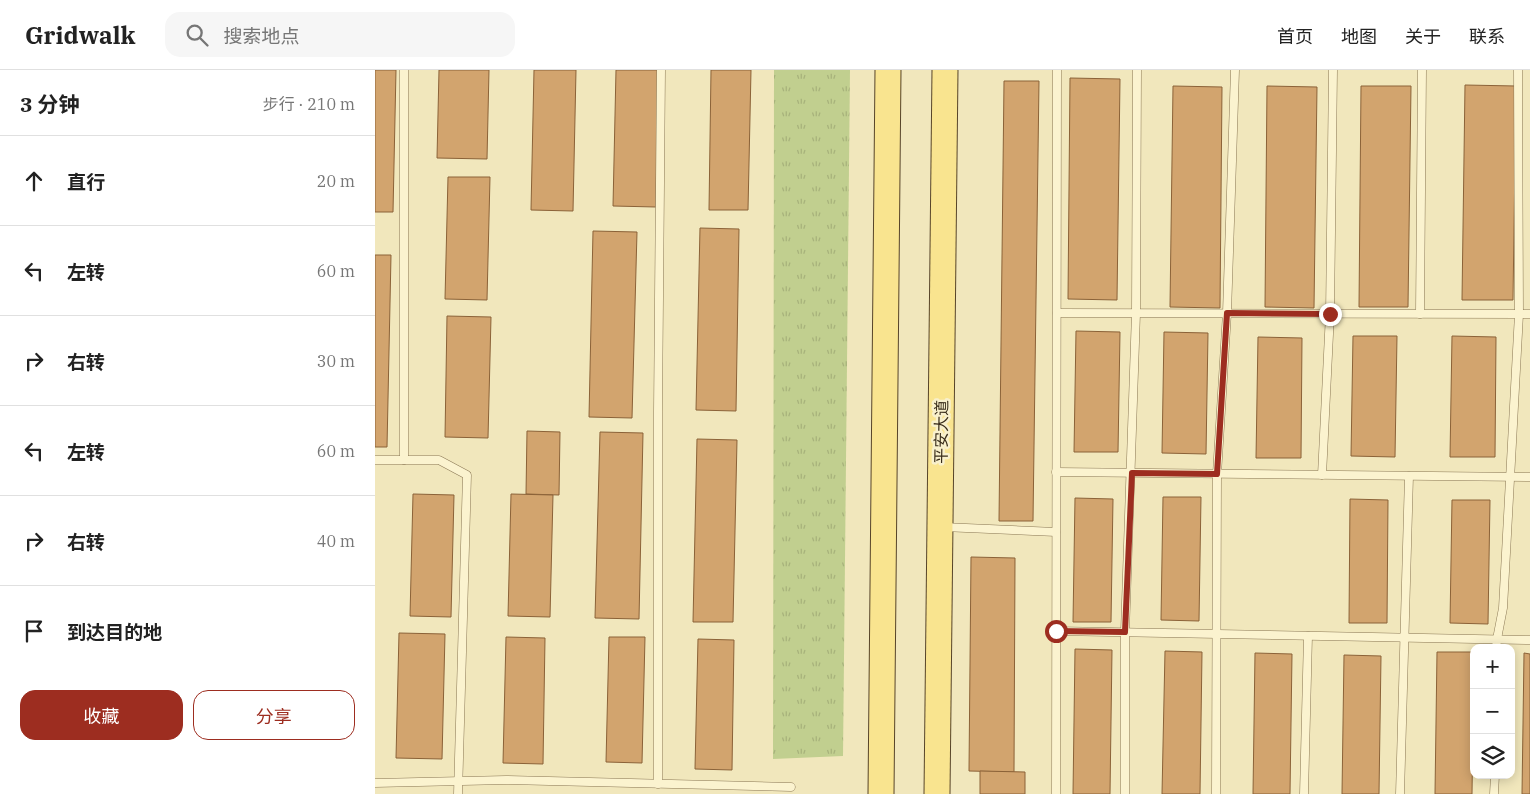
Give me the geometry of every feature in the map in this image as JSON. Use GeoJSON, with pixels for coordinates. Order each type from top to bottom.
{"type":"FeatureCollection","features":[{"type":"Feature","properties":{"kind":"main road"},"geometry":{"type":"LineString","coordinates":[[881,794],[888,70]]}},
{"type":"Feature","properties":{"kind":"main road","name":"平安大道"},"geometry":{"type":"LineString","coordinates":[[937,794],[945,70]]}},
{"type":"Feature","properties":{"kind":"lane"},"geometry":{"type":"LineString","coordinates":[[404,70],[404,460]]}},
{"type":"Feature","properties":{"kind":"lane"},"geometry":{"type":"LineString","coordinates":[[658,784],[658,412],[661,70]]}},
{"type":"Feature","properties":{"kind":"lane"},"geometry":{"type":"LineString","coordinates":[[1056,794],[1057,70]]}},
{"type":"Feature","properties":{"kind":"lane"},"geometry":{"type":"LineString","coordinates":[[1125,794],[1125,632],[1132,473],[1136,313],[1137,70]]}},
{"type":"Feature","properties":{"kind":"lane"},"geometry":{"type":"LineString","coordinates":[[1216,794],[1217,474],[1227,313],[1235,70]]}},
{"type":"Feature","properties":{"kind":"lane"},"geometry":{"type":"LineString","coordinates":[[1323,475],[1330,314],[1333,70]]}},
{"type":"Feature","properties":{"kind":"lane"},"geometry":{"type":"LineString","coordinates":[[1420,314],[1422,70]]}},
{"type":"Feature","properties":{"kind":"lane"},"geometry":{"type":"LineString","coordinates":[[1497,644],[1503,608],[1519,314],[1518,70]]}},
{"type":"Feature","properties":{"kind":"lane"},"geometry":{"type":"LineString","coordinates":[[1057,312],[1530,314]]}},
{"type":"Feature","properties":{"kind":"lane"},"geometry":{"type":"LineString","coordinates":[[375,460],[439,460],[467,475],[458,794]]}},
{"type":"Feature","properties":{"kind":"lane"},"geometry":{"type":"LineString","coordinates":[[1056,472],[1530,477]]}},
{"type":"Feature","properties":{"kind":"lane"},"geometry":{"type":"LineString","coordinates":[[1400,794],[1409,476]]}},
{"type":"Feature","properties":{"kind":"lane"},"geometry":{"type":"LineString","coordinates":[[940,527],[1056,532]]}},
{"type":"Feature","properties":{"kind":"lane"},"geometry":{"type":"LineString","coordinates":[[1056,631],[1404,638],[1497,644],[1530,640]]}},
{"type":"Feature","properties":{"kind":"lane"},"geometry":{"type":"LineString","coordinates":[[1304,794],[1308,636]]}},
{"type":"Feature","properties":{"kind":"lane"},"geometry":{"type":"LineString","coordinates":[[1495,779],[1495,794]]}},
{"type":"Feature","properties":{"kind":"lane"},"geometry":{"type":"LineString","coordinates":[[375,783],[506,780],[791,788]]}},
{"type":"Feature","properties":{"kind":"green space"},"geometry":{"type":"Polygon","coordinates":[[[774,70],[850,70],[843,756],[773,759],[774,70]]]}},
{"type":"Feature","properties":{"kind":"building"},"geometry":{"type":"Polygon","coordinates":[[[375,70],[396,70],[393,212],[375,212],[375,70]]]}},
{"type":"Feature","properties":{"kind":"building"},"geometry":{"type":"Polygon","coordinates":[[[439,70],[489,70],[487,159],[437,158],[439,70]]]}},
{"type":"Feature","properties":{"kind":"building"},"geometry":{"type":"Polygon","coordinates":[[[534,70],[576,70],[573,211],[531,210],[534,70]]]}},
{"type":"Feature","properties":{"kind":"building"},"geometry":{"type":"Polygon","coordinates":[[[616,70],[658,70],[656,207],[613,206],[616,70]]]}},
{"type":"Feature","properties":{"kind":"building"},"geometry":{"type":"Polygon","coordinates":[[[711,70],[751,70],[748,210],[709,210],[711,70]]]}},
{"type":"Feature","properties":{"kind":"building"},"geometry":{"type":"Polygon","coordinates":[[[1070,78],[1120,79],[1117,300],[1068,299],[1070,78]]]}},
{"type":"Feature","properties":{"kind":"building"},"geometry":{"type":"Polygon","coordinates":[[[1004,81],[1039,81],[1033,521],[999,521],[1004,81]]]}},
{"type":"Feature","properties":{"kind":"building"},"geometry":{"type":"Polygon","coordinates":[[[1465,85],[1516,86],[1513,300],[1462,300],[1465,85]]]}},
{"type":"Feature","properties":{"kind":"building"},"geometry":{"type":"Polygon","coordinates":[[[1173,86],[1222,87],[1220,308],[1170,307],[1173,86]]]}},
{"type":"Feature","properties":{"kind":"building"},"geometry":{"type":"Polygon","coordinates":[[[1267,86],[1317,87],[1314,308],[1265,307],[1267,86]]]}},
{"type":"Feature","properties":{"kind":"building"},"geometry":{"type":"Polygon","coordinates":[[[1361,86],[1411,86],[1408,307],[1359,307],[1361,86]]]}},
{"type":"Feature","properties":{"kind":"building"},"geometry":{"type":"Polygon","coordinates":[[[448,177],[490,177],[487,300],[445,299],[448,177]]]}},
{"type":"Feature","properties":{"kind":"building"},"geometry":{"type":"Polygon","coordinates":[[[700,228],[739,229],[736,411],[696,410],[700,228]]]}},
{"type":"Feature","properties":{"kind":"building"},"geometry":{"type":"Polygon","coordinates":[[[593,231],[637,232],[632,418],[589,417],[593,231]]]}},
{"type":"Feature","properties":{"kind":"building"},"geometry":{"type":"Polygon","coordinates":[[[375,255],[391,255],[387,447],[375,447],[375,255]]]}},
{"type":"Feature","properties":{"kind":"building"},"geometry":{"type":"Polygon","coordinates":[[[447,316],[491,317],[488,438],[445,437],[447,316]]]}},
{"type":"Feature","properties":{"kind":"building"},"geometry":{"type":"Polygon","coordinates":[[[1076,331],[1120,332],[1118,452],[1074,452],[1076,331]]]}},
{"type":"Feature","properties":{"kind":"building"},"geometry":{"type":"Polygon","coordinates":[[[1164,332],[1208,333],[1206,454],[1162,453],[1164,332]]]}},
{"type":"Feature","properties":{"kind":"building"},"geometry":{"type":"Polygon","coordinates":[[[1353,336],[1397,336],[1395,457],[1351,456],[1353,336]]]}},
{"type":"Feature","properties":{"kind":"building"},"geometry":{"type":"Polygon","coordinates":[[[1452,336],[1496,337],[1495,457],[1450,457],[1452,336]]]}},
{"type":"Feature","properties":{"kind":"building"},"geometry":{"type":"Polygon","coordinates":[[[1258,337],[1302,338],[1301,458],[1256,458],[1258,337]]]}},
{"type":"Feature","properties":{"kind":"building"},"geometry":{"type":"Polygon","coordinates":[[[527,431],[560,432],[559,495],[526,494],[527,431]]]}},
{"type":"Feature","properties":{"kind":"building"},"geometry":{"type":"Polygon","coordinates":[[[600,432],[643,433],[639,619],[595,618],[600,432]]]}},
{"type":"Feature","properties":{"kind":"building"},"geometry":{"type":"Polygon","coordinates":[[[697,439],[737,440],[733,622],[693,622],[697,439]]]}},
{"type":"Feature","properties":{"kind":"building"},"geometry":{"type":"Polygon","coordinates":[[[413,494],[454,495],[451,617],[410,616],[413,494]]]}},
{"type":"Feature","properties":{"kind":"building"},"geometry":{"type":"Polygon","coordinates":[[[511,494],[553,495],[550,617],[508,616],[511,494]]]}},
{"type":"Feature","properties":{"kind":"building"},"geometry":{"type":"Polygon","coordinates":[[[1163,497],[1201,497],[1199,621],[1161,620],[1163,497]]]}},
{"type":"Feature","properties":{"kind":"building"},"geometry":{"type":"Polygon","coordinates":[[[1075,498],[1113,499],[1111,622],[1073,622],[1075,498]]]}},
{"type":"Feature","properties":{"kind":"building"},"geometry":{"type":"Polygon","coordinates":[[[1350,499],[1388,500],[1387,623],[1349,623],[1350,499]]]}},
{"type":"Feature","properties":{"kind":"building"},"geometry":{"type":"Polygon","coordinates":[[[1452,500],[1490,500],[1488,624],[1450,623],[1452,500]]]}},
{"type":"Feature","properties":{"kind":"building"},"geometry":{"type":"Polygon","coordinates":[[[971,557],[1015,558],[1014,772],[969,771],[971,557]]]}},
{"type":"Feature","properties":{"kind":"building"},"geometry":{"type":"Polygon","coordinates":[[[399,633],[445,634],[442,759],[396,758],[399,633]]]}},
{"type":"Feature","properties":{"kind":"building"},"geometry":{"type":"Polygon","coordinates":[[[506,637],[545,638],[543,764],[503,763],[506,637]]]}},
{"type":"Feature","properties":{"kind":"building"},"geometry":{"type":"Polygon","coordinates":[[[609,637],[645,637],[642,763],[606,762],[609,637]]]}},
{"type":"Feature","properties":{"kind":"building"},"geometry":{"type":"Polygon","coordinates":[[[698,639],[734,640],[732,770],[695,769],[698,639]]]}},
{"type":"Feature","properties":{"kind":"building"},"geometry":{"type":"Polygon","coordinates":[[[1075,649],[1112,650],[1110,794],[1073,794],[1075,649]]]}},
{"type":"Feature","properties":{"kind":"building"},"geometry":{"type":"Polygon","coordinates":[[[1165,651],[1202,652],[1200,794],[1162,794],[1165,651]]]}},
{"type":"Feature","properties":{"kind":"building"},"geometry":{"type":"Polygon","coordinates":[[[1437,652],[1470,652],[1470,779],[1472,779],[1472,794],[1435,794],[1437,652]]]}},
{"type":"Feature","properties":{"kind":"building"},"geometry":{"type":"Polygon","coordinates":[[[1255,653],[1292,654],[1290,794],[1253,794],[1255,653]]]}},
{"type":"Feature","properties":{"kind":"building"},"geometry":{"type":"Polygon","coordinates":[[[1524,653],[1530,654],[1530,794],[1522,794],[1524,653]]]}},
{"type":"Feature","properties":{"kind":"building"},"geometry":{"type":"Polygon","coordinates":[[[1344,655],[1381,656],[1379,794],[1342,794],[1344,655]]]}},
{"type":"Feature","properties":{"kind":"building"},"geometry":{"type":"Polygon","coordinates":[[[980,771],[1025,772],[1025,794],[980,794],[980,771]]]}},
{"type":"Feature","properties":{"kind":"route"},"geometry":{"type":"LineString","coordinates":[[1056,631],[1125,632],[1132,473],[1217,474],[1227,313],[1330,314]]}}]}
